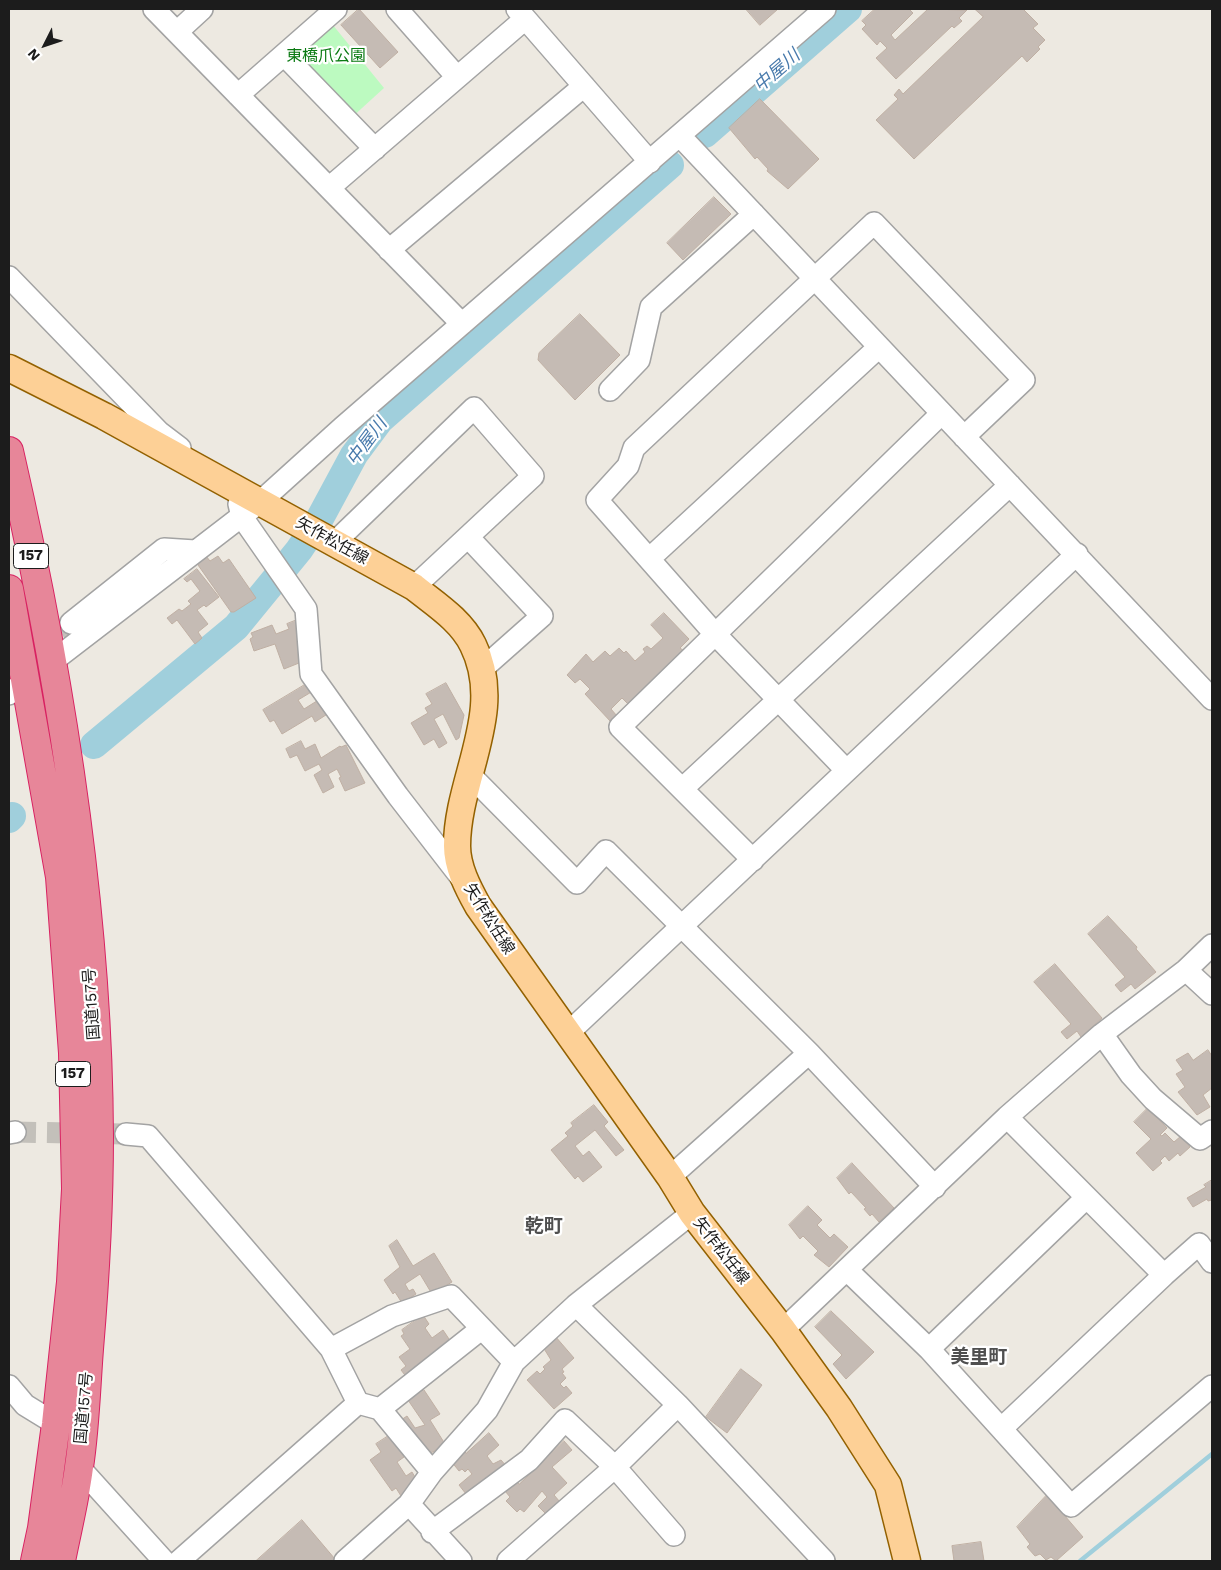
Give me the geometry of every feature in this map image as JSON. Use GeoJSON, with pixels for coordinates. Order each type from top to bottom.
{"type":"FeatureCollection","features":[{"type":"Feature","properties":{"kind":"highway","name":"国道157号"},"geometry":{"type":"LineString","coordinates":[[9,450],[53,661],[80,851],[91,976],[99,1126],[97,1246],[79,1467],[61,1561]]}},
{"type":"Feature","properties":{"kind":"highway","name":"国道157号"},"geometry":{"type":"LineString","coordinates":[[9,589],[17,687],[60,877],[73,1052],[76,1189],[71,1282],[56,1424],[42,1528],[35,1561]]}},
{"type":"Feature","properties":{"kind":"main road","name":"矢作松任線"},"geometry":{"type":"LineString","coordinates":[[9,368],[104,416],[234,489],[251,509],[322,536],[414,587],[456,621],[473,645],[486,686],[485,708],[460,816],[457,847],[465,882],[478,906],[670,1177],[692,1213],[783,1330],[838,1408],[888,1485],[908,1561]]}},
{"type":"Feature","properties":{"kind":"street"},"geometry":{"type":"LineString","coordinates":[[154,9],[462,324]]}},
{"type":"Feature","properties":{"kind":"street"},"geometry":{"type":"LineString","coordinates":[[177,32],[202,9]]}},
{"type":"Feature","properties":{"kind":"street"},"geometry":{"type":"LineString","coordinates":[[238,95],[336,9]]}},
{"type":"Feature","properties":{"kind":"street"},"geometry":{"type":"LineString","coordinates":[[397,9],[458,77]]}},
{"type":"Feature","properties":{"kind":"street"},"geometry":{"type":"LineString","coordinates":[[53,661],[251,509],[825,9]]}},
{"type":"Feature","properties":{"kind":"street"},"geometry":{"type":"LineString","coordinates":[[329,188],[458,77],[521,14],[650,162]]}},
{"type":"Feature","properties":{"kind":"street"},"geometry":{"type":"LineString","coordinates":[[284,54],[374,149]]}},
{"type":"Feature","properties":{"kind":"street"},"geometry":{"type":"LineString","coordinates":[[389,250],[584,86]]}},
{"type":"Feature","properties":{"kind":"street"},"geometry":{"type":"LineString","coordinates":[[680,136],[1212,699]]}},
{"type":"Feature","properties":{"kind":"street"},"geometry":{"type":"LineString","coordinates":[[610,390],[639,360],[651,307],[754,214]]}},
{"type":"Feature","properties":{"kind":"street"},"geometry":{"type":"LineString","coordinates":[[846,770],[715,634],[597,500],[628,466],[634,448],[817,279],[874,223],[1024,380],[964,437]]}},
{"type":"Feature","properties":{"kind":"street"},"geometry":{"type":"LineString","coordinates":[[9,277],[159,432],[234,489]]}},
{"type":"Feature","properties":{"kind":"street"},"geometry":{"type":"LineString","coordinates":[[649,559],[879,347]]}},
{"type":"Feature","properties":{"kind":"street"},"geometry":{"type":"LineString","coordinates":[[322,536],[474,408],[533,476],[414,587]]}},
{"type":"Feature","properties":{"kind":"street"},"geometry":{"type":"LineString","coordinates":[[753,860],[620,727],[941,414]]}},
{"type":"Feature","properties":{"kind":"street"},"geometry":{"type":"LineString","coordinates":[[682,789],[1010,485]]}},
{"type":"Feature","properties":{"kind":"street"},"geometry":{"type":"LineString","coordinates":[[251,509],[281,573],[306,609],[311,674],[398,796],[465,882]]}},
{"type":"Feature","properties":{"kind":"street"},"geometry":{"type":"LineString","coordinates":[[468,536],[542,616],[481,670]]}},
{"type":"Feature","properties":{"kind":"street"},"geometry":{"type":"LineString","coordinates":[[71,623],[164,549],[195,552]]}},
{"type":"Feature","properties":{"kind":"street"},"geometry":{"type":"LineString","coordinates":[[567,1034],[1077,554]]}},
{"type":"Feature","properties":{"kind":"street"},"geometry":{"type":"LineString","coordinates":[[470,776],[577,883],[606,851],[809,1053],[935,1187]]}},
{"type":"Feature","properties":{"kind":"street"},"geometry":{"type":"LineString","coordinates":[[783,1330],[1007,1117],[1102,1034],[1186,970],[1212,945]]}},
{"type":"Feature","properties":{"kind":"street"},"geometry":{"type":"LineString","coordinates":[[1186,970],[1212,994]]}},
{"type":"Feature","properties":{"kind":"street"},"geometry":{"type":"LineString","coordinates":[[1102,1034],[1131,1075],[1153,1099],[1200,1139],[1212,1131]]}},
{"type":"Feature","properties":{"kind":"street"},"geometry":{"type":"LineString","coordinates":[[670,1177],[809,1053]]}},
{"type":"Feature","properties":{"kind":"street"},"geometry":{"type":"LineString","coordinates":[[1007,1117],[1164,1275]]}},
{"type":"Feature","properties":{"kind":"street"},"geometry":{"type":"LineString","coordinates":[[126,1134],[148,1136],[331,1349],[358,1403],[380,1409],[432,1472]]}},
{"type":"Feature","properties":{"kind":"street"},"geometry":{"type":"LineString","coordinates":[[929,1349],[1086,1198]]}},
{"type":"Feature","properties":{"kind":"street"},"geometry":{"type":"LineString","coordinates":[[345,1561],[409,1504],[432,1472],[487,1410],[514,1362],[576,1305],[692,1213]]}},
{"type":"Feature","properties":{"kind":"street"},"geometry":{"type":"LineString","coordinates":[[1002,1428],[1199,1244],[1211,1259]]}},
{"type":"Feature","properties":{"kind":"street"},"geometry":{"type":"LineString","coordinates":[[847,1270],[929,1349],[1071,1506],[1212,1386]]}},
{"type":"Feature","properties":{"kind":"street"},"geometry":{"type":"LineString","coordinates":[[331,1349],[392,1316],[451,1296],[514,1362]]}},
{"type":"Feature","properties":{"kind":"street"},"geometry":{"type":"LineString","coordinates":[[576,1305],[678,1406],[824,1561]]}},
{"type":"Feature","properties":{"kind":"street"},"geometry":{"type":"LineString","coordinates":[[380,1409],[481,1329]]}},
{"type":"Feature","properties":{"kind":"street"},"geometry":{"type":"LineString","coordinates":[[9,1386],[25,1405],[56,1424]]}},
{"type":"Feature","properties":{"kind":"street"},"geometry":{"type":"LineString","coordinates":[[179,1561],[358,1403]]}},
{"type":"Feature","properties":{"kind":"street"},"geometry":{"type":"LineString","coordinates":[[508,1561],[614,1467],[678,1406]]}},
{"type":"Feature","properties":{"kind":"street"},"geometry":{"type":"LineString","coordinates":[[432,1532],[529,1460],[565,1420],[614,1467],[674,1535]]}},
{"type":"Feature","properties":{"kind":"street"},"geometry":{"type":"LineString","coordinates":[[79,1467],[164,1561]]}},
{"type":"Feature","properties":{"kind":"street"},"geometry":{"type":"LineString","coordinates":[[409,1504],[432,1532],[461,1561]]}},
{"type":"Feature","properties":{"kind":"green space","name":"東橋爪公園"},"geometry":{"type":"Polygon","coordinates":[[[328,19],[384,88],[350,119],[288,54],[328,19]]]}},
{"type":"Feature","properties":{"kind":"building"},"geometry":{"type":"Polygon","coordinates":[[[359,9],[398,52],[380,68],[341,25],[359,9]]]}},
{"type":"Feature","properties":{"kind":"building"},"geometry":{"type":"Polygon","coordinates":[[[746,9],[778,9],[760,25],[746,9]]]}},
{"type":"Feature","properties":{"kind":"building"},"geometry":{"type":"Polygon","coordinates":[[[875,9],[909,9],[913,13],[891,35],[895,40],[928,9],[967,10],[959,18],[962,21],[954,28],[952,26],[896,79],[876,58],[887,48],[880,41],[877,45],[862,29],[866,25],[862,21],[875,9]]]}},
{"type":"Feature","properties":{"kind":"building"},"geometry":{"type":"Polygon","coordinates":[[[975,9],[1023,9],[1038,24],[1033,28],[1045,40],[1038,47],[1040,49],[1027,62],[1022,56],[914,159],[876,120],[898,99],[894,95],[899,89],[903,94],[983,17],[975,9]]]}},
{"type":"Feature","properties":{"kind":"building"},"geometry":{"type":"Polygon","coordinates":[[[760,99],[819,159],[788,189],[767,171],[768,169],[757,157],[755,159],[729,128],[760,99]]]}},
{"type":"Feature","properties":{"kind":"building"},"geometry":{"type":"Polygon","coordinates":[[[714,197],[731,214],[683,260],[667,243],[714,197]]]}},
{"type":"Feature","properties":{"kind":"building"},"geometry":{"type":"Polygon","coordinates":[[[580,314],[620,355],[575,400],[538,360],[539,353],[580,314]]]}},
{"type":"Feature","properties":{"kind":"building"},"geometry":{"type":"Polygon","coordinates":[[[206,556],[210,561],[218,556],[223,563],[229,559],[256,598],[231,612],[198,565],[198,561],[206,556]]]}},
{"type":"Feature","properties":{"kind":"building"},"geometry":{"type":"Polygon","coordinates":[[[197,569],[219,597],[206,607],[204,605],[197,610],[208,624],[198,632],[202,638],[195,644],[177,620],[172,624],[167,618],[179,609],[182,611],[191,604],[188,601],[200,591],[191,579],[187,582],[184,579],[197,569]]]}},
{"type":"Feature","properties":{"kind":"building"},"geometry":{"type":"Polygon","coordinates":[[[664,613],[689,639],[680,648],[684,651],[628,704],[622,698],[611,709],[617,716],[611,722],[585,694],[590,689],[580,679],[575,683],[567,675],[586,654],[593,662],[605,651],[610,656],[619,648],[624,653],[626,651],[635,661],[645,652],[643,649],[647,646],[651,649],[663,638],[651,625],[664,613]]]}},
{"type":"Feature","properties":{"kind":"building"},"geometry":{"type":"Polygon","coordinates":[[[297,620],[304,661],[284,669],[275,644],[254,651],[250,639],[253,637],[251,633],[272,625],[276,634],[289,629],[287,624],[297,620]]]}},
{"type":"Feature","properties":{"kind":"building"},"geometry":{"type":"Polygon","coordinates":[[[308,683],[313,691],[298,700],[304,709],[320,699],[329,713],[315,722],[312,716],[282,734],[274,720],[270,722],[263,710],[308,683]]]}},
{"type":"Feature","properties":{"kind":"building"},"geometry":{"type":"Polygon","coordinates":[[[446,683],[464,715],[459,738],[456,740],[443,714],[434,719],[447,743],[439,748],[434,739],[424,745],[411,723],[428,713],[425,708],[432,704],[426,694],[446,683]]]}},
{"type":"Feature","properties":{"kind":"building"},"geometry":{"type":"Polygon","coordinates":[[[301,741],[305,749],[315,744],[321,758],[340,746],[346,745],[365,783],[345,791],[337,769],[328,774],[334,787],[323,793],[314,775],[322,770],[319,764],[305,771],[297,755],[290,758],[286,749],[301,741]]]}},
{"type":"Feature","properties":{"kind":"building"},"geometry":{"type":"Polygon","coordinates":[[[1108,916],[1137,947],[1136,949],[1156,972],[1135,989],[1131,984],[1121,992],[1115,985],[1125,977],[1088,934],[1108,916]]]}},
{"type":"Feature","properties":{"kind":"building"},"geometry":{"type":"Polygon","coordinates":[[[1055,964],[1102,1018],[1081,1037],[1077,1031],[1067,1039],[1061,1032],[1071,1024],[1034,982],[1055,964]]]}},
{"type":"Feature","properties":{"kind":"building"},"geometry":{"type":"Polygon","coordinates":[[[1208,1050],[1212,1056],[1212,1088],[1203,1095],[1210,1107],[1197,1115],[1178,1092],[1185,1087],[1176,1074],[1183,1070],[1176,1060],[1188,1053],[1193,1060],[1208,1050]]]}},
{"type":"Feature","properties":{"kind":"building"},"geometry":{"type":"Polygon","coordinates":[[[594,1105],[608,1122],[604,1126],[624,1150],[616,1156],[595,1130],[575,1146],[583,1156],[589,1151],[602,1167],[583,1182],[578,1176],[575,1179],[551,1150],[568,1136],[565,1133],[573,1126],[571,1123],[594,1105]]]}},
{"type":"Feature","properties":{"kind":"building"},"geometry":{"type":"Polygon","coordinates":[[[1148,1108],[1167,1128],[1160,1135],[1162,1136],[1165,1133],[1174,1142],[1181,1136],[1190,1147],[1180,1156],[1178,1153],[1169,1161],[1165,1156],[1160,1161],[1162,1163],[1153,1171],[1136,1153],[1151,1139],[1134,1122],[1148,1108]]]}},
{"type":"Feature","properties":{"kind":"building"},"geometry":{"type":"Polygon","coordinates":[[[852,1163],[894,1208],[879,1222],[872,1214],[870,1216],[864,1209],[866,1208],[851,1192],[849,1194],[837,1178],[852,1163]]]}},
{"type":"Feature","properties":{"kind":"building"},"geometry":{"type":"Polygon","coordinates":[[[1212,1180],[1212,1200],[1208,1201],[1207,1199],[1193,1207],[1187,1198],[1206,1187],[1204,1185],[1212,1180]]]}},
{"type":"Feature","properties":{"kind":"building"},"geometry":{"type":"Polygon","coordinates":[[[808,1206],[822,1220],[817,1225],[830,1238],[834,1234],[848,1247],[829,1267],[814,1255],[818,1251],[803,1236],[800,1239],[789,1225],[808,1206]]]}},
{"type":"Feature","properties":{"kind":"building"},"geometry":{"type":"Polygon","coordinates":[[[397,1240],[413,1266],[434,1253],[452,1282],[432,1294],[420,1274],[405,1284],[409,1291],[413,1289],[416,1294],[402,1303],[395,1292],[393,1294],[384,1280],[400,1267],[389,1246],[397,1240]]]}},
{"type":"Feature","properties":{"kind":"building"},"geometry":{"type":"Polygon","coordinates":[[[831,1311],[874,1352],[846,1379],[833,1364],[842,1355],[815,1327],[831,1311]]]}},
{"type":"Feature","properties":{"kind":"building"},"geometry":{"type":"Polygon","coordinates":[[[423,1315],[429,1324],[425,1328],[432,1338],[443,1330],[451,1342],[408,1379],[401,1370],[406,1366],[399,1357],[410,1349],[401,1336],[404,1334],[402,1330],[423,1315]]]}},
{"type":"Feature","properties":{"kind":"building"},"geometry":{"type":"Polygon","coordinates":[[[555,1336],[574,1358],[562,1369],[564,1372],[562,1373],[566,1378],[560,1384],[564,1388],[566,1386],[572,1393],[554,1409],[527,1380],[537,1371],[540,1374],[545,1369],[543,1367],[551,1360],[543,1347],[555,1336]]]}},
{"type":"Feature","properties":{"kind":"building"},"geometry":{"type":"Polygon","coordinates":[[[741,1369],[762,1385],[727,1433],[706,1417],[741,1369]]]}},
{"type":"Feature","properties":{"kind":"building"},"geometry":{"type":"Polygon","coordinates":[[[424,1390],[440,1414],[430,1420],[445,1444],[428,1455],[398,1422],[407,1416],[415,1428],[425,1425],[408,1400],[424,1390]]]}},
{"type":"Feature","properties":{"kind":"building"},"geometry":{"type":"Polygon","coordinates":[[[489,1433],[499,1445],[487,1456],[493,1464],[501,1460],[507,1467],[478,1489],[475,1486],[466,1494],[459,1485],[472,1474],[468,1469],[465,1472],[462,1469],[459,1471],[451,1461],[463,1450],[466,1453],[489,1433]]]}},
{"type":"Feature","properties":{"kind":"building"},"geometry":{"type":"Polygon","coordinates":[[[390,1435],[404,1457],[397,1462],[406,1476],[412,1472],[419,1484],[401,1496],[396,1488],[392,1491],[370,1460],[381,1452],[376,1444],[390,1435]]]}},
{"type":"Feature","properties":{"kind":"building"},"geometry":{"type":"Polygon","coordinates":[[[564,1441],[572,1450],[552,1467],[567,1483],[554,1495],[560,1502],[547,1515],[538,1506],[547,1497],[542,1491],[524,1512],[520,1509],[517,1512],[506,1501],[510,1497],[505,1491],[516,1480],[519,1484],[564,1441]]]}},
{"type":"Feature","properties":{"kind":"building"},"geometry":{"type":"Polygon","coordinates":[[[1047,1495],[1083,1537],[1056,1561],[1051,1557],[1046,1560],[1040,1554],[1035,1556],[1027,1547],[1030,1544],[1017,1527],[1047,1495]]]}},
{"type":"Feature","properties":{"kind":"building"},"geometry":{"type":"Polygon","coordinates":[[[302,1520],[335,1559],[332,1561],[256,1561],[302,1520]]]}},
{"type":"Feature","properties":{"kind":"building"},"geometry":{"type":"Polygon","coordinates":[[[981,1542],[984,1561],[954,1561],[952,1546],[981,1542]]]}},
{"type":"Feature","properties":{"kind":"waterway","name":"中屋川"},"geometry":{"type":"LineString","coordinates":[[705,134],[848,9]]}},
{"type":"Feature","properties":{"kind":"waterway","name":"中屋川"},"geometry":{"type":"LineString","coordinates":[[94,745],[236,627],[299,550],[319,520],[354,455],[380,420],[670,165]]}},
{"type":"Feature","properties":{"kind":"waterway","name":"中屋川"},"geometry":{"type":"LineString","coordinates":[[9,819],[12,816]]}},
{"type":"Feature","properties":{"kind":"waterway"},"geometry":{"type":"LineString","coordinates":[[1080,1561],[1212,1454]]}},
{"type":"Feature","properties":{"kind":"tunnel"},"geometry":{"type":"LineString","coordinates":[[9,671],[71,623]]}},
{"type":"Feature","properties":{"kind":"tunnel"},"geometry":{"type":"LineString","coordinates":[[15,1132],[126,1134]]}},
{"type":"Feature","properties":{"kind":"district","name":"乾町"},"geometry":{"type":"Point","coordinates":[544,1226]}},
{"type":"Feature","properties":{"kind":"district","name":"美里町"},"geometry":{"type":"Point","coordinates":[979,1357]}}]}
